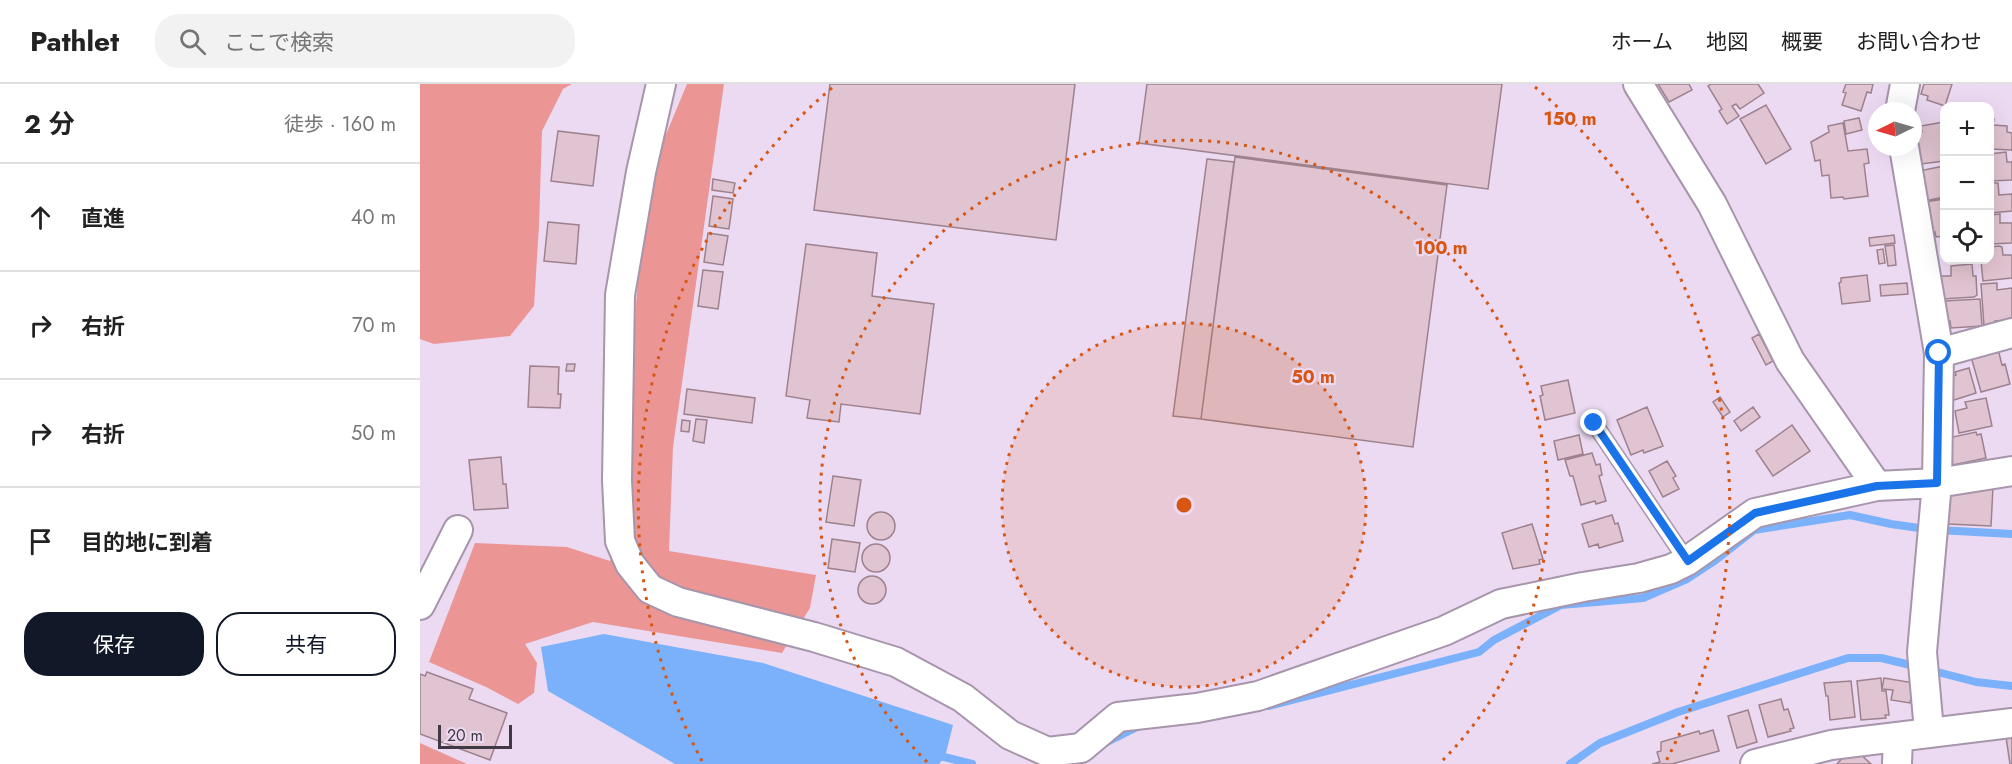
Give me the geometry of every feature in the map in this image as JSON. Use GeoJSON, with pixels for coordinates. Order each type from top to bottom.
{"type":"FeatureCollection","features":[{"type":"Feature","properties":{"kind":"street"},"geometry":{"type":"LineString","coordinates":[[661,84],[641,172],[620,295],[617,480],[620,542],[630,564],[650,589],[678,602],[814,637],[896,662],[963,698],[1010,735],[1048,752],[1081,748],[1118,717],[1197,708],[1258,696],[1444,632],[1501,604],[1639,578],[1671,569],[1688,561],[1755,513],[1877,486],[1937,483],[2012,471]]}},
{"type":"Feature","properties":{"kind":"street"},"geometry":{"type":"LineString","coordinates":[[1638,84],[1712,204],[1791,361],[1877,486]]}},
{"type":"Feature","properties":{"kind":"street"},"geometry":{"type":"LineString","coordinates":[[1902,102],[1905,84]]}},
{"type":"Feature","properties":{"kind":"street"},"geometry":{"type":"LineString","coordinates":[[1906,156],[1939,353],[1937,483],[1922,652],[1929,731]]}},
{"type":"Feature","properties":{"kind":"street"},"geometry":{"type":"LineString","coordinates":[[1939,353],[2012,333]]}},
{"type":"Feature","properties":{"kind":"street"},"geometry":{"type":"LineString","coordinates":[[420,605],[458,530]]}},
{"type":"Feature","properties":{"kind":"street"},"geometry":{"type":"LineString","coordinates":[[1760,763],[1831,744],[1897,750],[1929,731],[2012,723]]}},
{"type":"Feature","properties":{"kind":"lane"},"geometry":{"type":"LineString","coordinates":[[1594,423],[1688,561]]}},
{"type":"Feature","properties":{"kind":"shaded area"},"geometry":{"type":"Polygon","coordinates":[[[420,84],[572,84],[563,89],[542,131],[534,306],[510,336],[434,344],[420,339],[420,84]]]}},
{"type":"Feature","properties":{"kind":"shaded area"},"geometry":{"type":"Polygon","coordinates":[[[687,84],[724,84],[673,447],[669,551],[816,575],[810,608],[782,653],[593,622],[525,644],[537,663],[534,693],[518,704],[429,662],[475,543],[567,547],[610,561],[633,506],[629,407],[638,276],[657,156],[687,84]]]}},
{"type":"Feature","properties":{"kind":"shaded area"},"geometry":{"type":"Polygon","coordinates":[[[420,743],[467,764],[420,764],[420,743]]]}},
{"type":"Feature","properties":{"kind":"water"},"geometry":{"type":"Polygon","coordinates":[[[604,634],[763,663],[953,725],[945,757],[939,764],[675,764],[548,691],[541,647],[604,634]]]}},
{"type":"Feature","properties":{"kind":"building"},"geometry":{"type":"Polygon","coordinates":[[[830,84],[1075,84],[1056,240],[814,210],[830,84]]]}},
{"type":"Feature","properties":{"kind":"building"},"geometry":{"type":"Polygon","coordinates":[[[1147,84],[1502,84],[1488,189],[1139,143],[1147,84]]]}},
{"type":"Feature","properties":{"kind":"building"},"geometry":{"type":"Polygon","coordinates":[[[1658,84],[1689,84],[1692,90],[1669,102],[1658,84]]]}},
{"type":"Feature","properties":{"kind":"building"},"geometry":{"type":"Polygon","coordinates":[[[1711,84],[1758,84],[1764,93],[1740,109],[1736,104],[1732,106],[1739,116],[1727,124],[1719,111],[1722,109],[1708,86],[1711,84]]]}},
{"type":"Feature","properties":{"kind":"building"},"geometry":{"type":"Polygon","coordinates":[[[1846,84],[1873,84],[1871,93],[1867,92],[1861,111],[1842,105],[1846,84]]]}},
{"type":"Feature","properties":{"kind":"building"},"geometry":{"type":"Polygon","coordinates":[[[1924,84],[1952,84],[1946,102],[1940,102],[1940,104],[1927,100],[1928,96],[1921,94],[1924,84]]]}},
{"type":"Feature","properties":{"kind":"building"},"geometry":{"type":"Polygon","coordinates":[[[1766,105],[1791,149],[1766,164],[1740,119],[1766,105]]]}},
{"type":"Feature","properties":{"kind":"building"},"geometry":{"type":"Polygon","coordinates":[[[1859,118],[1862,130],[1846,134],[1844,121],[1859,118]]]}},
{"type":"Feature","properties":{"kind":"building"},"geometry":{"type":"Polygon","coordinates":[[[1843,123],[1848,151],[1867,149],[1869,163],[1864,164],[1868,196],[1831,198],[1829,175],[1822,176],[1820,160],[1815,161],[1811,142],[1829,132],[1828,126],[1843,123]]]}},
{"type":"Feature","properties":{"kind":"building"},"geometry":{"type":"Polygon","coordinates":[[[1940,123],[1940,162],[1921,164],[1922,126],[1940,123]]]}},
{"type":"Feature","properties":{"kind":"building"},"geometry":{"type":"Polygon","coordinates":[[[1994,125],[2007,126],[2007,132],[2012,133],[2012,150],[1994,149],[1994,125]]]}},
{"type":"Feature","properties":{"kind":"building"},"geometry":{"type":"Polygon","coordinates":[[[558,131],[599,136],[593,186],[551,181],[558,131]]]}},
{"type":"Feature","properties":{"kind":"building"},"geometry":{"type":"Polygon","coordinates":[[[2006,152],[2007,162],[2012,162],[2012,180],[1994,181],[1994,154],[2006,152]]]}},
{"type":"Feature","properties":{"kind":"building"},"geometry":{"type":"Polygon","coordinates":[[[1235,157],[1447,185],[1413,447],[1201,419],[1235,157]]]}},
{"type":"Feature","properties":{"kind":"building"},"geometry":{"type":"Polygon","coordinates":[[[1207,159],[1234,162],[1201,419],[1173,416],[1207,159]]]}},
{"type":"Feature","properties":{"kind":"building"},"geometry":{"type":"Polygon","coordinates":[[[1940,167],[1940,198],[1925,201],[1919,171],[1940,167]]]}},
{"type":"Feature","properties":{"kind":"building"},"geometry":{"type":"Polygon","coordinates":[[[713,179],[735,183],[733,193],[712,190],[713,179]]]}},
{"type":"Feature","properties":{"kind":"building"},"geometry":{"type":"Polygon","coordinates":[[[1994,183],[1998,183],[1999,195],[2012,194],[2012,211],[1994,213],[1994,183]]]}},
{"type":"Feature","properties":{"kind":"building"},"geometry":{"type":"Polygon","coordinates":[[[713,196],[733,199],[729,229],[709,226],[713,196]]]}},
{"type":"Feature","properties":{"kind":"building"},"geometry":{"type":"Polygon","coordinates":[[[1940,200],[1940,236],[1936,237],[1935,232],[1930,233],[1925,202],[1940,200]]]}},
{"type":"Feature","properties":{"kind":"building"},"geometry":{"type":"Polygon","coordinates":[[[2000,214],[2000,223],[2012,223],[2012,243],[1994,244],[1994,215],[2000,214]]]}},
{"type":"Feature","properties":{"kind":"building"},"geometry":{"type":"Polygon","coordinates":[[[548,222],[579,225],[576,264],[544,261],[548,222]]]}},
{"type":"Feature","properties":{"kind":"building"},"geometry":{"type":"Polygon","coordinates":[[[708,233],[728,236],[723,265],[704,262],[708,233]]]}},
{"type":"Feature","properties":{"kind":"building"},"geometry":{"type":"Polygon","coordinates":[[[1894,235],[1895,243],[1870,246],[1869,238],[1894,235]]]}},
{"type":"Feature","properties":{"kind":"building"},"geometry":{"type":"Polygon","coordinates":[[[806,244],[877,253],[872,296],[934,304],[920,414],[841,404],[839,422],[807,418],[810,400],[786,396],[806,244]]]}},
{"type":"Feature","properties":{"kind":"building"},"geometry":{"type":"Polygon","coordinates":[[[1894,245],[1896,265],[1888,266],[1885,246],[1894,245]]]}},
{"type":"Feature","properties":{"kind":"building"},"geometry":{"type":"Polygon","coordinates":[[[1994,247],[2002,247],[2003,255],[2012,255],[2012,278],[1983,281],[1981,264],[1994,264],[1994,247]]]}},
{"type":"Feature","properties":{"kind":"building"},"geometry":{"type":"Polygon","coordinates":[[[1883,249],[1885,263],[1879,264],[1877,250],[1883,249]]]}},
{"type":"Feature","properties":{"kind":"building"},"geometry":{"type":"Polygon","coordinates":[[[1972,264],[1973,276],[1976,276],[1977,295],[1942,299],[1941,276],[1951,276],[1951,266],[1972,264]]]}},
{"type":"Feature","properties":{"kind":"building"},"geometry":{"type":"Polygon","coordinates":[[[703,270],[723,272],[718,309],[698,306],[703,270]]]}},
{"type":"Feature","properties":{"kind":"building"},"geometry":{"type":"Polygon","coordinates":[[[1867,275],[1870,301],[1842,304],[1839,283],[1841,278],[1867,275]]]}},
{"type":"Feature","properties":{"kind":"building"},"geometry":{"type":"Polygon","coordinates":[[[1907,283],[1908,294],[1881,296],[1880,285],[1907,283]]]}},
{"type":"Feature","properties":{"kind":"building"},"geometry":{"type":"Polygon","coordinates":[[[1997,283],[1997,290],[2012,288],[2012,318],[1995,321],[1995,325],[1984,326],[1981,284],[1997,283]]]}},
{"type":"Feature","properties":{"kind":"building"},"geometry":{"type":"Polygon","coordinates":[[[1980,299],[1982,326],[1951,328],[1950,321],[1945,321],[1944,301],[1980,299]]]}},
{"type":"Feature","properties":{"kind":"building"},"geometry":{"type":"Polygon","coordinates":[[[1759,334],[1773,361],[1766,365],[1752,338],[1759,334]]]}},
{"type":"Feature","properties":{"kind":"building"},"geometry":{"type":"Polygon","coordinates":[[[1970,353],[1999,353],[2002,365],[2005,364],[2010,384],[1981,392],[1970,353]]]}},
{"type":"Feature","properties":{"kind":"building"},"geometry":{"type":"Polygon","coordinates":[[[567,364],[575,364],[574,371],[566,371],[567,364]]]}},
{"type":"Feature","properties":{"kind":"building"},"geometry":{"type":"Polygon","coordinates":[[[530,366],[559,367],[560,408],[528,407],[530,366]]]}},
{"type":"Feature","properties":{"kind":"building"},"geometry":{"type":"Polygon","coordinates":[[[1969,368],[1976,393],[1951,401],[1947,378],[1956,375],[1955,372],[1969,368]]]}},
{"type":"Feature","properties":{"kind":"building"},"geometry":{"type":"Polygon","coordinates":[[[1568,380],[1575,413],[1545,420],[1540,396],[1543,395],[1541,386],[1568,380]]]}},
{"type":"Feature","properties":{"kind":"building"},"geometry":{"type":"Polygon","coordinates":[[[687,389],[755,398],[752,423],[684,414],[687,389]]]}},
{"type":"Feature","properties":{"kind":"building"},"geometry":{"type":"Polygon","coordinates":[[[1720,397],[1730,412],[1723,417],[1713,402],[1720,397]]]}},
{"type":"Feature","properties":{"kind":"building"},"geometry":{"type":"Polygon","coordinates":[[[1986,398],[1992,426],[1959,433],[1955,411],[1967,408],[1965,402],[1986,398]]]}},
{"type":"Feature","properties":{"kind":"building"},"geometry":{"type":"Polygon","coordinates":[[[1647,407],[1663,446],[1631,455],[1617,420],[1647,407]]]}},
{"type":"Feature","properties":{"kind":"building"},"geometry":{"type":"Polygon","coordinates":[[[1753,407],[1760,417],[1741,431],[1734,421],[1753,407]]]}},
{"type":"Feature","properties":{"kind":"building"},"geometry":{"type":"Polygon","coordinates":[[[696,419],[707,420],[704,443],[693,441],[696,419]]]}},
{"type":"Feature","properties":{"kind":"building"},"geometry":{"type":"Polygon","coordinates":[[[682,420],[690,421],[689,432],[681,431],[682,420]]]}},
{"type":"Feature","properties":{"kind":"building"},"geometry":{"type":"Polygon","coordinates":[[[1792,425],[1810,451],[1773,476],[1756,451],[1792,425]]]}},
{"type":"Feature","properties":{"kind":"building"},"geometry":{"type":"Polygon","coordinates":[[[1976,432],[1977,435],[1981,434],[1986,458],[1953,465],[1948,438],[1976,432]]]}},
{"type":"Feature","properties":{"kind":"building"},"geometry":{"type":"Polygon","coordinates":[[[1579,435],[1583,454],[1558,460],[1554,441],[1579,435]]]}},
{"type":"Feature","properties":{"kind":"building"},"geometry":{"type":"Polygon","coordinates":[[[1592,453],[1596,465],[1600,464],[1602,475],[1599,476],[1606,501],[1581,505],[1573,476],[1570,476],[1565,460],[1592,453]]]}},
{"type":"Feature","properties":{"kind":"building"},"geometry":{"type":"Polygon","coordinates":[[[501,457],[508,508],[474,510],[469,460],[501,457]]]}},
{"type":"Feature","properties":{"kind":"building"},"geometry":{"type":"Polygon","coordinates":[[[1667,461],[1676,476],[1673,478],[1679,489],[1663,497],[1649,471],[1667,461]]]}},
{"type":"Feature","properties":{"kind":"building"},"geometry":{"type":"Polygon","coordinates":[[[833,476],[861,480],[854,526],[826,522],[833,476]]]}},
{"type":"Feature","properties":{"kind":"building"},"geometry":{"type":"Polygon","coordinates":[[[1970,486],[1993,487],[1991,526],[1948,524],[1948,492],[1970,493],[1970,486]]]}},
{"type":"Feature","properties":{"kind":"building"},"geometry":{"type":"Polygon","coordinates":[[[881,512],[891,516],[895,526],[891,536],[881,540],[871,536],[867,526],[871,516],[881,512]]]}},
{"type":"Feature","properties":{"kind":"building"},"geometry":{"type":"Polygon","coordinates":[[[1612,515],[1615,524],[1618,523],[1623,541],[1599,548],[1598,544],[1589,547],[1582,524],[1612,515]]]}},
{"type":"Feature","properties":{"kind":"building"},"geometry":{"type":"Polygon","coordinates":[[[1532,524],[1543,559],[1539,560],[1540,564],[1513,569],[1502,533],[1532,524]]]}},
{"type":"Feature","properties":{"kind":"building"},"geometry":{"type":"Polygon","coordinates":[[[832,539],[860,543],[855,572],[828,568],[832,539]]]}},
{"type":"Feature","properties":{"kind":"building"},"geometry":{"type":"Polygon","coordinates":[[[876,544],[886,548],[890,558],[886,568],[876,572],[866,568],[862,558],[866,548],[876,544]]]}},
{"type":"Feature","properties":{"kind":"building"},"geometry":{"type":"Polygon","coordinates":[[[872,576],[882,580],[886,590],[882,600],[872,604],[862,600],[858,590],[862,580],[872,576]]]}},
{"type":"Feature","properties":{"kind":"building"},"geometry":{"type":"Polygon","coordinates":[[[427,672],[473,689],[469,699],[507,713],[490,760],[420,734],[420,674],[425,676],[427,672]]]}},
{"type":"Feature","properties":{"kind":"building"},"geometry":{"type":"Polygon","coordinates":[[[1881,678],[1882,691],[1886,691],[1889,715],[1885,715],[1886,718],[1861,720],[1857,681],[1881,678]]]}},
{"type":"Feature","properties":{"kind":"building"},"geometry":{"type":"Polygon","coordinates":[[[1884,678],[1914,683],[1910,703],[1891,700],[1893,690],[1882,689],[1884,678]]]}},
{"type":"Feature","properties":{"kind":"building"},"geometry":{"type":"Polygon","coordinates":[[[1851,681],[1855,717],[1830,720],[1828,696],[1826,696],[1824,683],[1851,681]]]}},
{"type":"Feature","properties":{"kind":"building"},"geometry":{"type":"Polygon","coordinates":[[[1781,699],[1784,710],[1788,709],[1794,728],[1790,729],[1791,731],[1768,737],[1759,705],[1781,699]]]}},
{"type":"Feature","properties":{"kind":"building"},"geometry":{"type":"Polygon","coordinates":[[[1748,710],[1757,742],[1737,748],[1728,716],[1748,710]]]}},
{"type":"Feature","properties":{"kind":"building"},"geometry":{"type":"Polygon","coordinates":[[[1713,730],[1719,751],[1672,764],[1652,764],[1660,762],[1657,752],[1661,751],[1661,742],[1699,731],[1700,734],[1713,730]]]}},
{"type":"Feature","properties":{"kind":"building"},"geometry":{"type":"Polygon","coordinates":[[[2012,736],[2012,764],[2010,764],[2006,737],[2012,736]]]}},
{"type":"Feature","properties":{"kind":"building"},"geometry":{"type":"Polygon","coordinates":[[[1848,752],[1859,753],[1871,764],[1837,764],[1848,752]]]}},
{"type":"Feature","properties":{"kind":"waterway"},"geometry":{"type":"LineString","coordinates":[[1269,706],[1479,652],[1494,640],[1561,605],[1643,598],[1687,579],[1754,530],[1850,515],[1926,529]]}},
{"type":"Feature","properties":{"kind":"waterway"},"geometry":{"type":"LineString","coordinates":[[1938,530],[2012,534]]}},
{"type":"Feature","properties":{"kind":"waterway"},"geometry":{"type":"LineString","coordinates":[[1570,764],[1600,743],[1678,712],[1848,658],[1881,658],[1919,667]]}},
{"type":"Feature","properties":{"kind":"waterway"},"geometry":{"type":"LineString","coordinates":[[1930,670],[1976,682],[2012,686]]}},
{"type":"Feature","properties":{"kind":"waterway"},"geometry":{"type":"LineString","coordinates":[[1107,742],[1139,726]]}},
{"type":"Feature","properties":{"kind":"waterway"},"geometry":{"type":"LineString","coordinates":[[936,755],[972,764]]}},
{"type":"Feature","properties":{"kind":"route"},"geometry":{"type":"LineString","coordinates":[[1594,423],[1688,561],[1755,513],[1877,486],[1937,483],[1939,353]]}}]}
